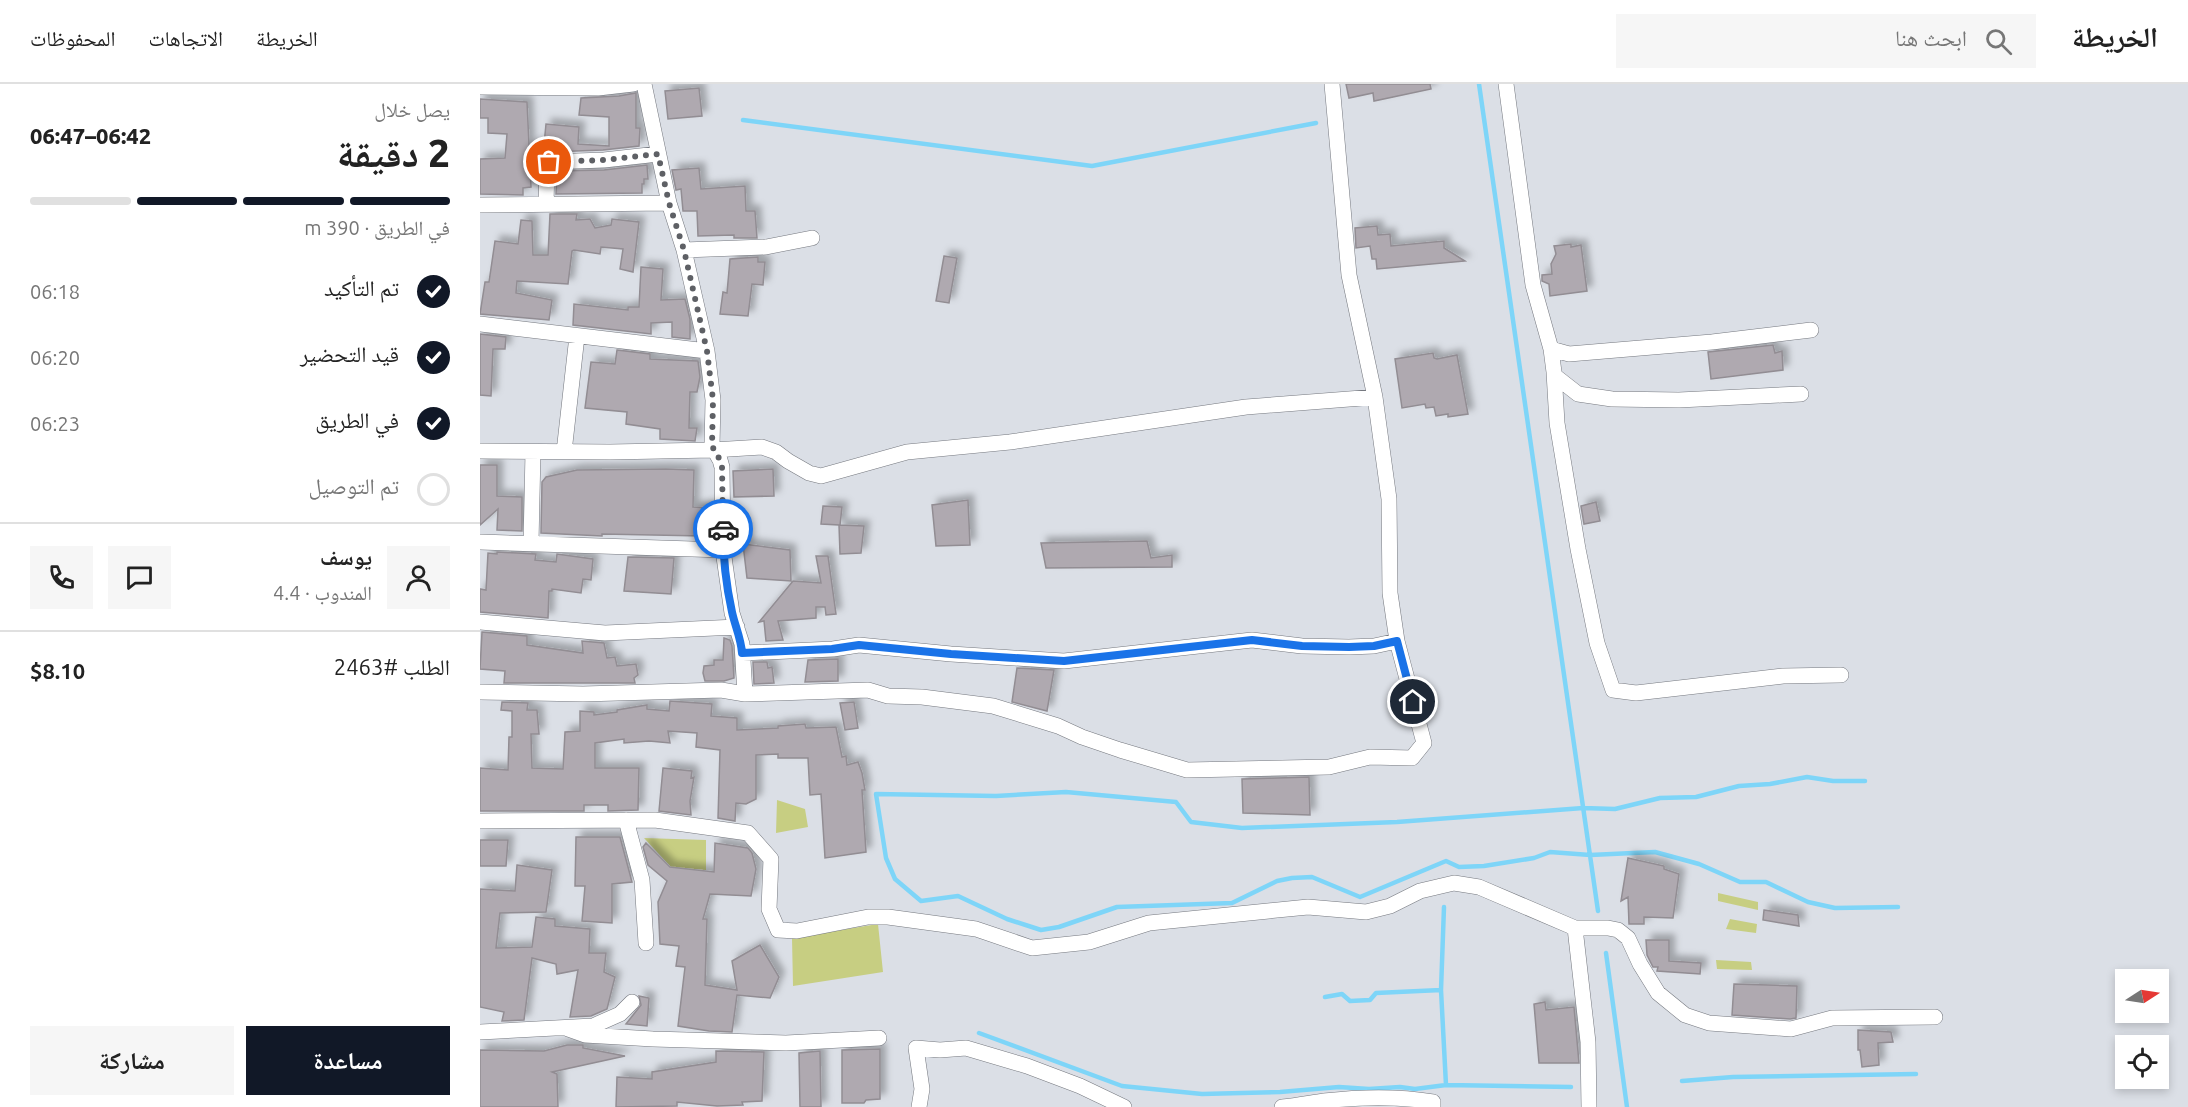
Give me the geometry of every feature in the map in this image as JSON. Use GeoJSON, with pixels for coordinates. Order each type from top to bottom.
{"type":"FeatureCollection","features":[{"type":"Feature","properties":{"kind":"street"},"geometry":{"type":"LineString","coordinates":[[480,87],[598,88],[633,84]]}},
{"type":"Feature","properties":{"kind":"street"},"geometry":{"type":"LineString","coordinates":[[645,84],[669,203],[684,250],[707,351],[713,400],[713,450],[722,467],[723,550],[732,613],[742,653],[744,694]]}},
{"type":"Feature","properties":{"kind":"street"},"geometry":{"type":"LineString","coordinates":[[480,692],[583,694],[721,690],[744,694],[868,690],[888,696],[922,697],[993,706],[1058,726],[1120,750],[1187,770],[1329,767],[1370,757],[1413,758],[1424,743],[1397,641],[1390,593],[1389,499],[1375,397],[1349,275],[1332,84]]}},
{"type":"Feature","properties":{"kind":"street"},"geometry":{"type":"LineString","coordinates":[[1506,84],[1533,285],[1551,349],[1555,376],[1557,423],[1578,549],[1598,643],[1613,690],[1636,693],[1783,676],[1841,675]]}},
{"type":"Feature","properties":{"kind":"street"},"geometry":{"type":"LineString","coordinates":[[546,204],[549,162],[658,154]]}},
{"type":"Feature","properties":{"kind":"street"},"geometry":{"type":"LineString","coordinates":[[480,205],[669,203]]}},
{"type":"Feature","properties":{"kind":"street"},"geometry":{"type":"LineString","coordinates":[[684,250],[766,247],[812,237]]}},
{"type":"Feature","properties":{"kind":"street"},"geometry":{"type":"LineString","coordinates":[[480,324],[707,351]]}},
{"type":"Feature","properties":{"kind":"street"},"geometry":{"type":"LineString","coordinates":[[1551,349],[1569,354],[1712,342],[1811,330]]}},
{"type":"Feature","properties":{"kind":"street"},"geometry":{"type":"LineString","coordinates":[[564,452],[577,336]]}},
{"type":"Feature","properties":{"kind":"street"},"geometry":{"type":"LineString","coordinates":[[1555,376],[1578,394],[1612,399],[1678,400],[1801,394]]}},
{"type":"Feature","properties":{"kind":"street"},"geometry":{"type":"LineString","coordinates":[[480,451],[713,450],[762,447],[776,452],[809,473],[821,476],[907,452],[1010,442],[1246,407],[1375,397]]}},
{"type":"Feature","properties":{"kind":"street"},"geometry":{"type":"LineString","coordinates":[[531,543],[533,452]]}},
{"type":"Feature","properties":{"kind":"street"},"geometry":{"type":"LineString","coordinates":[[480,542],[723,550]]}},
{"type":"Feature","properties":{"kind":"street"},"geometry":{"type":"LineString","coordinates":[[480,622],[605,633],[737,627]]}},
{"type":"Feature","properties":{"kind":"street"},"geometry":{"type":"LineString","coordinates":[[742,653],[832,649],[859,645],[951,654],[1064,661],[1252,640],[1302,646],[1349,647],[1374,646],[1397,641]]}},
{"type":"Feature","properties":{"kind":"street"},"geometry":{"type":"LineString","coordinates":[[626,820],[642,880],[646,943]]}},
{"type":"Feature","properties":{"kind":"street"},"geometry":{"type":"LineString","coordinates":[[480,821],[655,820],[748,833],[771,860],[769,909],[778,930],[797,931],[838,925],[868,917],[888,917],[976,929],[1032,948],[1089,942],[1149,923],[1308,907],[1366,912],[1390,906],[1420,891],[1454,883],[1479,887],[1575,928],[1614,928],[1624,933],[1645,974],[1658,993],[1685,1015],[1709,1023],[1791,1029],[1832,1018],[1935,1017]]}},
{"type":"Feature","properties":{"kind":"street"},"geometry":{"type":"LineString","coordinates":[[1575,928],[1588,1042],[1588,1107]]}},
{"type":"Feature","properties":{"kind":"street"},"geometry":{"type":"LineString","coordinates":[[480,1032],[593,1026],[620,1014],[632,1002]]}},
{"type":"Feature","properties":{"kind":"street"},"geometry":{"type":"LineString","coordinates":[[568,1029],[585,1035],[786,1043],[879,1038]]}},
{"type":"Feature","properties":{"kind":"street"},"geometry":{"type":"LineString","coordinates":[[920,1107],[922,1089],[916,1048],[940,1050],[966,1048],[1080,1086],[1124,1107]]}},
{"type":"Feature","properties":{"kind":"street"},"geometry":{"type":"LineString","coordinates":[[1282,1107],[1303,1106],[1324,1101],[1375,1098],[1421,1100],[1433,1102],[1433,1107]]}},
{"type":"Feature","properties":{"kind":"green space"},"geometry":{"type":"Polygon","coordinates":[[[777,800],[805,809],[808,827],[776,833],[777,800]]]}},
{"type":"Feature","properties":{"kind":"green space"},"geometry":{"type":"Polygon","coordinates":[[[644,838],[706,840],[706,870],[671,867],[644,838]]]}},
{"type":"Feature","properties":{"kind":"green space"},"geometry":{"type":"Polygon","coordinates":[[[1718,893],[1758,902],[1758,910],[1718,901],[1718,893]]]}},
{"type":"Feature","properties":{"kind":"green space"},"geometry":{"type":"Polygon","coordinates":[[[1730,919],[1757,924],[1756,933],[1726,929],[1730,919]]]}},
{"type":"Feature","properties":{"kind":"green space"},"geometry":{"type":"Polygon","coordinates":[[[878,924],[883,972],[793,986],[792,938],[878,924]]]}},
{"type":"Feature","properties":{"kind":"green space"},"geometry":{"type":"Polygon","coordinates":[[[1716,960],[1751,962],[1752,970],[1717,969],[1716,960]]]}},
{"type":"Feature","properties":{"kind":"building"},"geometry":{"type":"Polygon","coordinates":[[[1346,84],[1430,84],[1431,89],[1374,101],[1373,93],[1349,98],[1346,84]]]}},
{"type":"Feature","properties":{"kind":"building"},"geometry":{"type":"Polygon","coordinates":[[[699,88],[702,116],[668,119],[665,91],[699,88]]]}},
{"type":"Feature","properties":{"kind":"building"},"geometry":{"type":"Polygon","coordinates":[[[636,93],[636,128],[640,128],[639,146],[549,152],[543,155],[546,124],[579,127],[578,144],[609,146],[609,117],[579,115],[581,98],[636,93]]]}},
{"type":"Feature","properties":{"kind":"building"},"geometry":{"type":"Polygon","coordinates":[[[480,99],[527,102],[531,187],[523,188],[523,195],[480,194],[480,159],[505,158],[507,134],[488,133],[488,118],[480,118],[480,99]]]}},
{"type":"Feature","properties":{"kind":"building"},"geometry":{"type":"Polygon","coordinates":[[[647,165],[648,179],[644,179],[642,193],[556,194],[557,171],[604,170],[647,165]]]}},
{"type":"Feature","properties":{"kind":"building"},"geometry":{"type":"Polygon","coordinates":[[[699,168],[701,189],[745,186],[746,211],[755,211],[757,238],[734,238],[734,235],[698,236],[697,211],[683,211],[681,189],[676,190],[672,170],[699,168]]]}},
{"type":"Feature","properties":{"kind":"building"},"geometry":{"type":"Polygon","coordinates":[[[550,214],[577,214],[576,220],[590,219],[595,228],[611,225],[612,219],[639,222],[633,272],[620,269],[623,249],[601,247],[600,254],[574,250],[568,284],[517,281],[516,293],[552,300],[549,320],[480,314],[485,282],[489,282],[495,241],[518,244],[521,220],[532,221],[533,255],[548,255],[550,214]]]}},
{"type":"Feature","properties":{"kind":"building"},"geometry":{"type":"Polygon","coordinates":[[[1377,226],[1378,235],[1390,234],[1391,246],[1444,241],[1444,248],[1465,261],[1377,269],[1376,259],[1372,259],[1370,246],[1356,248],[1355,228],[1377,226]]]}},
{"type":"Feature","properties":{"kind":"building"},"geometry":{"type":"Polygon","coordinates":[[[1571,244],[1571,247],[1581,245],[1587,291],[1550,296],[1549,284],[1542,281],[1542,275],[1552,274],[1551,264],[1556,254],[1554,246],[1571,244]]]}},
{"type":"Feature","properties":{"kind":"building"},"geometry":{"type":"Polygon","coordinates":[[[944,256],[957,258],[949,303],[936,301],[944,256]]]}},
{"type":"Feature","properties":{"kind":"building"},"geometry":{"type":"Polygon","coordinates":[[[758,257],[758,262],[765,262],[763,285],[752,284],[748,316],[720,314],[723,292],[727,293],[730,259],[758,257]]]}},
{"type":"Feature","properties":{"kind":"building"},"geometry":{"type":"Polygon","coordinates":[[[641,267],[663,269],[661,300],[685,299],[690,319],[690,339],[672,337],[672,322],[651,323],[651,334],[573,325],[574,304],[628,310],[628,307],[639,307],[641,267]]]}},
{"type":"Feature","properties":{"kind":"building"},"geometry":{"type":"Polygon","coordinates":[[[480,334],[506,337],[505,349],[493,349],[491,396],[480,395],[480,334]]]}},
{"type":"Feature","properties":{"kind":"building"},"geometry":{"type":"Polygon","coordinates":[[[1773,345],[1775,353],[1782,351],[1783,370],[1711,379],[1708,352],[1773,345]]]}},
{"type":"Feature","properties":{"kind":"building"},"geometry":{"type":"Polygon","coordinates":[[[617,350],[650,354],[650,359],[698,361],[700,377],[697,392],[690,392],[689,428],[697,428],[695,441],[660,439],[660,429],[626,424],[627,412],[585,408],[591,362],[615,364],[617,350]]]}},
{"type":"Feature","properties":{"kind":"building"},"geometry":{"type":"Polygon","coordinates":[[[1433,353],[1434,358],[1437,359],[1457,355],[1468,414],[1436,416],[1434,407],[1426,408],[1425,404],[1402,408],[1395,359],[1433,353]]]}},
{"type":"Feature","properties":{"kind":"building"},"geometry":{"type":"Polygon","coordinates":[[[480,465],[497,465],[497,496],[522,497],[522,531],[497,530],[498,509],[480,525],[480,465]]]}},
{"type":"Feature","properties":{"kind":"building"},"geometry":{"type":"Polygon","coordinates":[[[773,469],[774,496],[734,497],[733,471],[773,469]]]}},
{"type":"Feature","properties":{"kind":"building"},"geometry":{"type":"Polygon","coordinates":[[[577,470],[694,470],[693,507],[711,508],[711,525],[709,531],[703,536],[602,534],[602,536],[541,533],[542,482],[546,477],[577,470]]]}},
{"type":"Feature","properties":{"kind":"building"},"geometry":{"type":"Polygon","coordinates":[[[968,500],[970,545],[936,546],[932,505],[968,500]]]}},
{"type":"Feature","properties":{"kind":"building"},"geometry":{"type":"Polygon","coordinates":[[[1596,502],[1600,521],[1584,524],[1581,506],[1596,502]]]}},
{"type":"Feature","properties":{"kind":"building"},"geometry":{"type":"Polygon","coordinates":[[[823,506],[842,507],[840,525],[864,526],[861,553],[840,554],[839,525],[821,524],[823,506]]]}},
{"type":"Feature","properties":{"kind":"building"},"geometry":{"type":"Polygon","coordinates":[[[1147,541],[1151,558],[1172,555],[1172,567],[1046,568],[1041,543],[1147,541]]]}},
{"type":"Feature","properties":{"kind":"building"},"geometry":{"type":"Polygon","coordinates":[[[743,544],[790,550],[791,581],[747,578],[743,544]]]}},
{"type":"Feature","properties":{"kind":"building"},"geometry":{"type":"Polygon","coordinates":[[[497,552],[536,554],[535,560],[556,562],[557,554],[593,559],[591,580],[583,579],[581,593],[552,589],[549,591],[548,618],[480,612],[480,589],[486,590],[488,553],[497,554],[497,552]]]}},
{"type":"Feature","properties":{"kind":"building"},"geometry":{"type":"Polygon","coordinates":[[[816,556],[828,556],[836,614],[826,615],[825,607],[816,607],[816,618],[778,621],[783,640],[766,641],[764,621],[759,622],[793,581],[821,583],[816,556]]]}},
{"type":"Feature","properties":{"kind":"building"},"geometry":{"type":"Polygon","coordinates":[[[628,557],[674,558],[671,594],[624,591],[628,557]]]}},
{"type":"Feature","properties":{"kind":"building"},"geometry":{"type":"Polygon","coordinates":[[[482,632],[527,636],[527,645],[583,653],[582,641],[604,643],[607,658],[615,657],[617,666],[636,664],[638,675],[634,678],[635,683],[504,683],[505,671],[480,669],[482,632]]]}},
{"type":"Feature","properties":{"kind":"building"},"geometry":{"type":"Polygon","coordinates":[[[724,638],[730,640],[732,646],[734,678],[724,681],[705,681],[704,666],[714,665],[714,660],[723,660],[724,638]]]}},
{"type":"Feature","properties":{"kind":"building"},"geometry":{"type":"Polygon","coordinates":[[[838,659],[838,681],[805,682],[808,660],[838,659]]]}},
{"type":"Feature","properties":{"kind":"building"},"geometry":{"type":"Polygon","coordinates":[[[753,662],[767,662],[768,668],[772,667],[774,683],[754,684],[753,662]]]}},
{"type":"Feature","properties":{"kind":"building"},"geometry":{"type":"Polygon","coordinates":[[[1017,668],[1054,670],[1047,711],[1012,702],[1017,668]]]}},
{"type":"Feature","properties":{"kind":"building"},"geometry":{"type":"Polygon","coordinates":[[[670,701],[712,704],[711,716],[737,718],[737,730],[805,724],[806,728],[836,727],[842,757],[846,756],[847,765],[858,762],[862,773],[865,790],[862,790],[866,852],[825,858],[821,794],[810,795],[808,758],[778,758],[778,754],[756,755],[756,799],[746,804],[736,803],[735,821],[718,818],[720,750],[696,747],[697,733],[668,731],[670,743],[649,741],[624,743],[624,739],[595,743],[595,768],[639,768],[638,810],[608,811],[608,805],[584,805],[584,811],[480,811],[480,768],[508,770],[512,711],[501,710],[502,702],[528,703],[527,710],[537,710],[539,734],[531,734],[532,768],[563,769],[565,732],[580,731],[580,711],[594,712],[594,715],[647,705],[647,709],[669,711],[670,701]]]}},
{"type":"Feature","properties":{"kind":"building"},"geometry":{"type":"Polygon","coordinates":[[[854,702],[858,728],[845,730],[840,703],[854,702]]]}},
{"type":"Feature","properties":{"kind":"building"},"geometry":{"type":"Polygon","coordinates":[[[663,768],[692,771],[691,778],[694,777],[690,801],[691,815],[659,811],[663,768]]]}},
{"type":"Feature","properties":{"kind":"building"},"geometry":{"type":"Polygon","coordinates":[[[1309,777],[1310,815],[1243,813],[1242,779],[1309,777]]]}},
{"type":"Feature","properties":{"kind":"building"},"geometry":{"type":"Polygon","coordinates":[[[576,837],[620,837],[632,882],[612,884],[612,923],[582,921],[585,886],[575,886],[576,837]]]}},
{"type":"Feature","properties":{"kind":"building"},"geometry":{"type":"Polygon","coordinates":[[[480,840],[508,840],[506,866],[480,866],[480,840]]]}},
{"type":"Feature","properties":{"kind":"building"},"geometry":{"type":"Polygon","coordinates":[[[646,843],[670,867],[714,872],[715,843],[748,848],[752,853],[756,869],[751,896],[710,894],[703,919],[707,919],[705,985],[737,990],[732,961],[760,945],[779,977],[770,998],[737,995],[732,1032],[678,1026],[685,967],[676,966],[679,946],[660,944],[658,902],[667,881],[648,865],[643,847],[646,843]]]}},
{"type":"Feature","properties":{"kind":"building"},"geometry":{"type":"Polygon","coordinates":[[[1628,858],[1664,866],[1664,869],[1679,874],[1673,918],[1644,917],[1644,924],[1629,924],[1628,897],[1621,901],[1628,858]]]}},
{"type":"Feature","properties":{"kind":"building"},"geometry":{"type":"Polygon","coordinates":[[[517,865],[552,870],[546,912],[500,913],[496,948],[532,947],[536,917],[555,919],[555,926],[590,929],[589,953],[606,953],[604,972],[615,977],[607,1009],[591,1016],[570,1017],[578,970],[557,974],[556,964],[532,958],[524,1020],[502,1021],[504,1012],[480,1007],[480,889],[515,891],[517,865]]]}},
{"type":"Feature","properties":{"kind":"building"},"geometry":{"type":"Polygon","coordinates":[[[1764,910],[1798,915],[1799,926],[1763,920],[1764,910]]]}},
{"type":"Feature","properties":{"kind":"building"},"geometry":{"type":"Polygon","coordinates":[[[1646,940],[1669,940],[1669,961],[1701,963],[1700,974],[1657,971],[1658,967],[1653,967],[1647,955],[1646,940]]]}},
{"type":"Feature","properties":{"kind":"building"},"geometry":{"type":"Polygon","coordinates":[[[1734,984],[1797,986],[1796,1018],[1732,1015],[1734,984]]]}},
{"type":"Feature","properties":{"kind":"building"},"geometry":{"type":"Polygon","coordinates":[[[639,996],[649,998],[647,1026],[626,1024],[641,1005],[639,996]]]}},
{"type":"Feature","properties":{"kind":"building"},"geometry":{"type":"Polygon","coordinates":[[[1545,1002],[1546,1010],[1574,1007],[1579,1063],[1539,1063],[1534,1004],[1545,1002]]]}},
{"type":"Feature","properties":{"kind":"building"},"geometry":{"type":"Polygon","coordinates":[[[1858,1030],[1891,1032],[1893,1042],[1878,1043],[1879,1065],[1862,1067],[1860,1050],[1858,1050],[1858,1030]]]}},
{"type":"Feature","properties":{"kind":"building"},"geometry":{"type":"Polygon","coordinates":[[[567,1045],[583,1045],[583,1048],[625,1056],[552,1072],[557,1074],[558,1107],[480,1107],[480,1050],[544,1051],[567,1045]]]}},
{"type":"Feature","properties":{"kind":"building"},"geometry":{"type":"Polygon","coordinates":[[[880,1049],[880,1099],[866,1100],[864,1103],[842,1103],[842,1050],[880,1049]]]}},
{"type":"Feature","properties":{"kind":"building"},"geometry":{"type":"Polygon","coordinates":[[[716,1051],[764,1052],[762,1101],[742,1102],[743,1105],[717,1106],[677,1102],[677,1106],[616,1107],[617,1077],[652,1079],[652,1072],[716,1062],[716,1051]]]}},
{"type":"Feature","properties":{"kind":"building"},"geometry":{"type":"Polygon","coordinates":[[[820,1051],[821,1107],[800,1107],[799,1053],[820,1051]]]}},
{"type":"Feature","properties":{"kind":"waterway"},"geometry":{"type":"LineString","coordinates":[[1479,84],[1598,911]]}},
{"type":"Feature","properties":{"kind":"waterway"},"geometry":{"type":"LineString","coordinates":[[743,120],[1092,166],[1316,123]]}},
{"type":"Feature","properties":{"kind":"waterway"},"geometry":{"type":"LineString","coordinates":[[1865,781],[1833,781],[1807,777],[1770,784],[1739,786],[1696,797],[1660,798],[1615,809],[1583,808],[1397,822],[1242,828],[1191,822],[1176,802],[1066,792],[996,796],[876,794],[886,858],[895,879],[921,901],[958,896],[1007,919],[1041,930],[1059,927],[1117,907],[1232,903],[1277,881],[1292,878],[1312,877],[1360,897],[1446,861],[1459,867],[1484,866],[1534,858],[1550,852],[1590,855],[1655,852],[1699,864],[1740,882],[1766,882],[1808,902],[1835,908],[1898,907]]}},
{"type":"Feature","properties":{"kind":"waterway"},"geometry":{"type":"LineString","coordinates":[[1444,907],[1441,990],[1446,1085],[1571,1087]]}},
{"type":"Feature","properties":{"kind":"waterway"},"geometry":{"type":"LineString","coordinates":[[1606,953],[1627,1107]]}},
{"type":"Feature","properties":{"kind":"waterway"},"geometry":{"type":"LineString","coordinates":[[1325,997],[1342,994],[1350,1001],[1370,1000],[1376,993],[1441,990]]}},
{"type":"Feature","properties":{"kind":"waterway"},"geometry":{"type":"LineString","coordinates":[[979,1033],[1122,1086],[1202,1094],[1280,1092],[1339,1087],[1415,1089],[1446,1085]]}},
{"type":"Feature","properties":{"kind":"waterway"},"geometry":{"type":"LineString","coordinates":[[1682,1081],[1733,1077],[1916,1074]]}},
{"type":"Feature","properties":{"kind":"way so far"},"geometry":{"type":"LineString","coordinates":[[549,162],[604,160],[658,154],[669,203],[684,250],[707,351],[713,400],[712,446],[722,467],[723,529]]}},
{"type":"Feature","properties":{"kind":"route"},"geometry":{"type":"LineString","coordinates":[[723,529],[723,550],[732,613],[740,636],[742,653],[832,649],[859,645],[951,654],[1064,661],[1252,640],[1302,646],[1349,647],[1374,646],[1397,641],[1413,702]]}}]}
